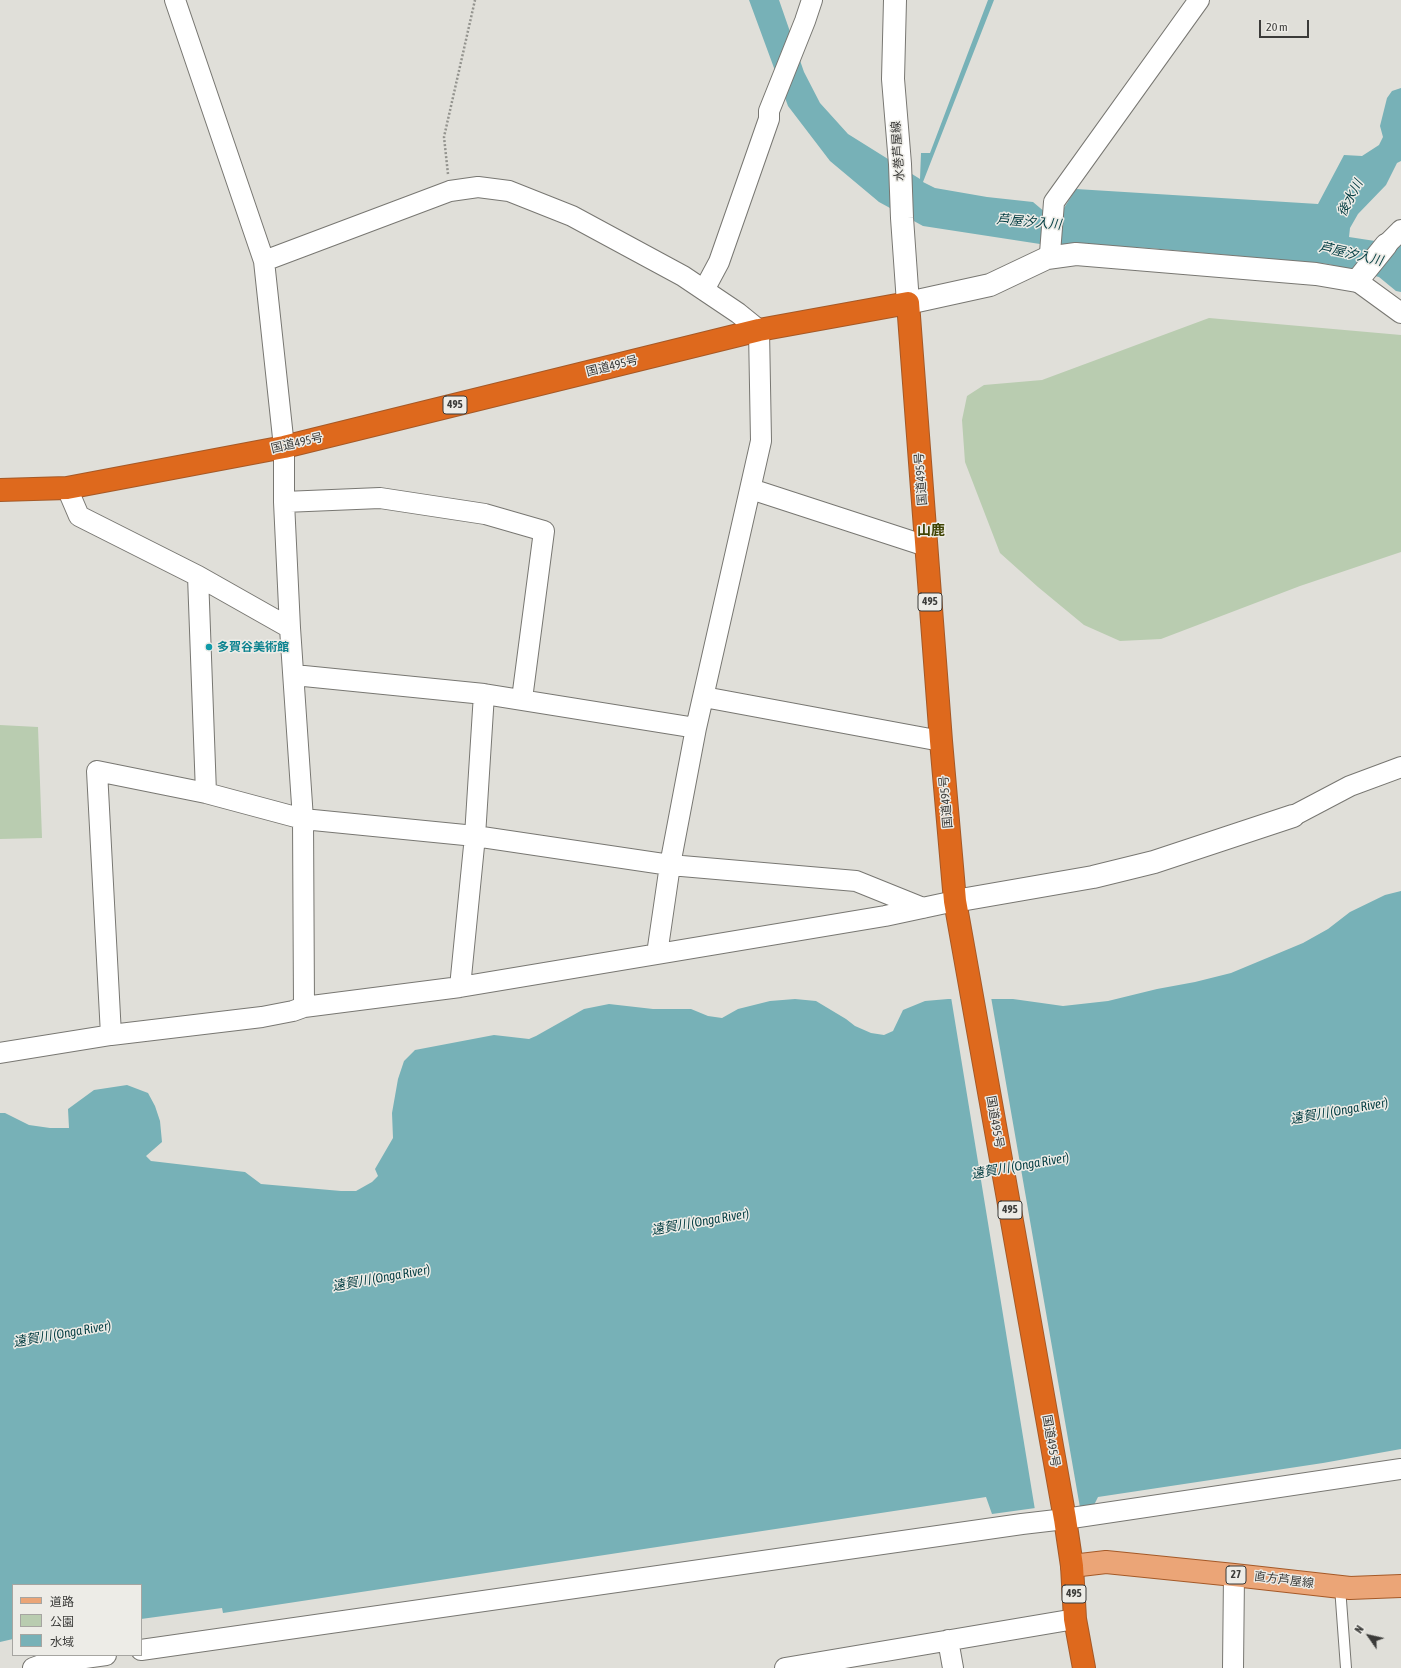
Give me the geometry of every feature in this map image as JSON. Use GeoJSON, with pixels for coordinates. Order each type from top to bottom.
{"type":"FeatureCollection","features":[{"type":"Feature","properties":{"kind":"highway","name":"国道495号"},"geometry":{"type":"LineString","coordinates":[[0,490],[67,488],[284,447],[759,330],[908,303],[941,740],[956,900],[1065,1519],[1072,1566],[1075,1619],[1084,1668]]}},
{"type":"Feature","properties":{"kind":"main road","name":"直方芦屋線"},"geometry":{"type":"LineString","coordinates":[[1072,1566],[1106,1562],[1350,1588],[1401,1586]]}},
{"type":"Feature","properties":{"kind":"street"},"geometry":{"type":"LineString","coordinates":[[175,0],[264,261],[284,447],[284,502],[290,628],[302,819],[304,1007]]}},
{"type":"Feature","properties":{"kind":"street"},"geometry":{"type":"LineString","coordinates":[[704,290],[719,262],[769,119],[769,111],[812,0]]}},
{"type":"Feature","properties":{"kind":"street","name":"水巻芦屋線"},"geometry":{"type":"LineString","coordinates":[[896,0],[893,79],[900,164],[908,303]]}},
{"type":"Feature","properties":{"kind":"street"},"geometry":{"type":"LineString","coordinates":[[1049,255],[1054,202],[1199,0]]}},
{"type":"Feature","properties":{"kind":"street"},"geometry":{"type":"LineString","coordinates":[[264,261],[450,191],[478,187],[509,191],[572,216],[684,276],[738,313],[759,330],[761,442],[696,728],[670,865],[657,954]]}},
{"type":"Feature","properties":{"kind":"street"},"geometry":{"type":"LineString","coordinates":[[1359,278],[1393,237]]}},
{"type":"Feature","properties":{"kind":"street"},"geometry":{"type":"LineString","coordinates":[[908,303],[990,285],[1049,255],[1076,254],[1359,278],[1401,313]]}},
{"type":"Feature","properties":{"kind":"street"},"geometry":{"type":"LineString","coordinates":[[67,488],[79,516],[198,576],[290,628]]}},
{"type":"Feature","properties":{"kind":"street"},"geometry":{"type":"LineString","coordinates":[[751,489],[926,546]]}},
{"type":"Feature","properties":{"kind":"street"},"geometry":{"type":"LineString","coordinates":[[284,502],[380,498],[485,514],[544,531],[522,699]]}},
{"type":"Feature","properties":{"kind":"street"},"geometry":{"type":"LineString","coordinates":[[198,576],[206,793]]}},
{"type":"Feature","properties":{"kind":"street"},"geometry":{"type":"LineString","coordinates":[[294,675],[522,699],[696,728]]}},
{"type":"Feature","properties":{"kind":"street"},"geometry":{"type":"LineString","coordinates":[[460,987],[475,836],[484,694]]}},
{"type":"Feature","properties":{"kind":"street"},"geometry":{"type":"LineString","coordinates":[[704,697],[941,740]]}},
{"type":"Feature","properties":{"kind":"street"},"geometry":{"type":"LineString","coordinates":[[0,1053],[111,1035],[262,1017],[304,1007],[460,987],[878,917],[956,900],[1093,877],[1154,862],[1293,816],[1350,786],[1401,767]]}},
{"type":"Feature","properties":{"kind":"street"},"geometry":{"type":"LineString","coordinates":[[111,1035],[97,771],[206,793],[302,819],[475,836],[670,865],[856,881],[922,908]]}},
{"type":"Feature","properties":{"kind":"street"},"geometry":{"type":"LineString","coordinates":[[142,1650],[1065,1519],[1401,1469]]}},
{"type":"Feature","properties":{"kind":"street"},"geometry":{"type":"LineString","coordinates":[[1233,1668],[1234,1575]]}},
{"type":"Feature","properties":{"kind":"street"},"geometry":{"type":"LineString","coordinates":[[785,1668],[817,1665],[948,1640],[1075,1619]]}},
{"type":"Feature","properties":{"kind":"street"},"geometry":{"type":"LineString","coordinates":[[948,1640],[953,1668]]}},
{"type":"Feature","properties":{"kind":"street"},"geometry":{"type":"LineString","coordinates":[[33,1668],[44,1664],[99,1656]]}},
{"type":"Feature","properties":{"kind":"lane"},"geometry":{"type":"LineString","coordinates":[[1340,1587],[1346,1668]]}},
{"type":"Feature","properties":{"kind":"path"},"geometry":{"type":"LineString","coordinates":[[450,191],[444,137],[475,0]]}},
{"type":"Feature","properties":{"kind":"green space"},"geometry":{"type":"Polygon","coordinates":[[[1209,318],[1401,335],[1401,552],[1300,586],[1161,639],[1120,641],[1084,625],[1000,553],[965,462],[962,420],[967,396],[984,385],[1042,380],[1209,318]]]}},
{"type":"Feature","properties":{"kind":"green space"},"geometry":{"type":"Polygon","coordinates":[[[0,725],[38,727],[42,838],[0,839],[0,725]]]}},
{"type":"Feature","properties":{"kind":"water"},"geometry":{"type":"Polygon","coordinates":[[[749,0],[779,0],[804,72],[820,103],[848,134],[920,179],[921,153],[930,153],[988,0],[994,0],[923,182],[935,188],[987,197],[1033,202],[1046,213],[1064,208],[1076,189],[1318,204],[1344,155],[1362,156],[1379,145],[1383,137],[1380,126],[1387,98],[1392,91],[1401,88],[1401,161],[1397,163],[1386,185],[1358,214],[1350,228],[1349,237],[1401,245],[1401,292],[1396,291],[1379,277],[1328,264],[1148,248],[1040,244],[923,226],[879,202],[830,161],[788,106],[749,0]]]}},
{"type":"Feature","properties":{"kind":"water","name":"遠賀川 (Onga River)"},"geometry":{"type":"Polygon","coordinates":[[[1401,891],[1401,1449],[1323,1463],[1098,1497],[1086,1521],[1050,1506],[992,1514],[986,1497],[223,1613],[222,1608],[142,1619],[142,1584],[12,1584],[12,1639],[0,1642],[0,1113],[5,1113],[29,1125],[50,1128],[69,1128],[68,1109],[94,1090],[127,1085],[148,1093],[155,1106],[160,1121],[162,1142],[146,1156],[151,1161],[245,1172],[261,1184],[356,1191],[372,1182],[378,1176],[375,1169],[393,1138],[392,1113],[398,1079],[404,1061],[415,1050],[494,1035],[529,1039],[584,1009],[609,1004],[653,1009],[691,1009],[708,1016],[722,1018],[738,1009],[770,1001],[795,999],[816,1001],[855,1026],[871,1033],[884,1035],[893,1031],[903,1010],[925,1001],[948,999],[1013,999],[1063,1006],[1108,1001],[1231,973],[1303,943],[1328,929],[1350,912],[1385,895],[1401,891]]]}},
{"type":"Feature","properties":{"kind":"pier"},"geometry":{"type":"Polygon","coordinates":[[[951,997],[991,997],[1082,1519],[1052,1526],[1049,1508],[1035,1510],[951,997]]]}},
{"type":"Feature","properties":{"kind":"place","name":"多賀谷美術館"},"geometry":{"type":"Point","coordinates":[209,647]}},
{"type":"Feature","properties":{"kind":"district","name":"山鹿"},"geometry":{"type":"Point","coordinates":[931,531]}},
{"type":"Feature","properties":{"kind":"water label","name":"後水川"},"geometry":{"type":"Point","coordinates":[1350,198]}},
{"type":"Feature","properties":{"kind":"water label","name":"芦屋汐入川"},"geometry":{"type":"Point","coordinates":[1029,222]}},
{"type":"Feature","properties":{"kind":"water label","name":"芦屋汐入川"},"geometry":{"type":"Point","coordinates":[1351,254]}}]}
